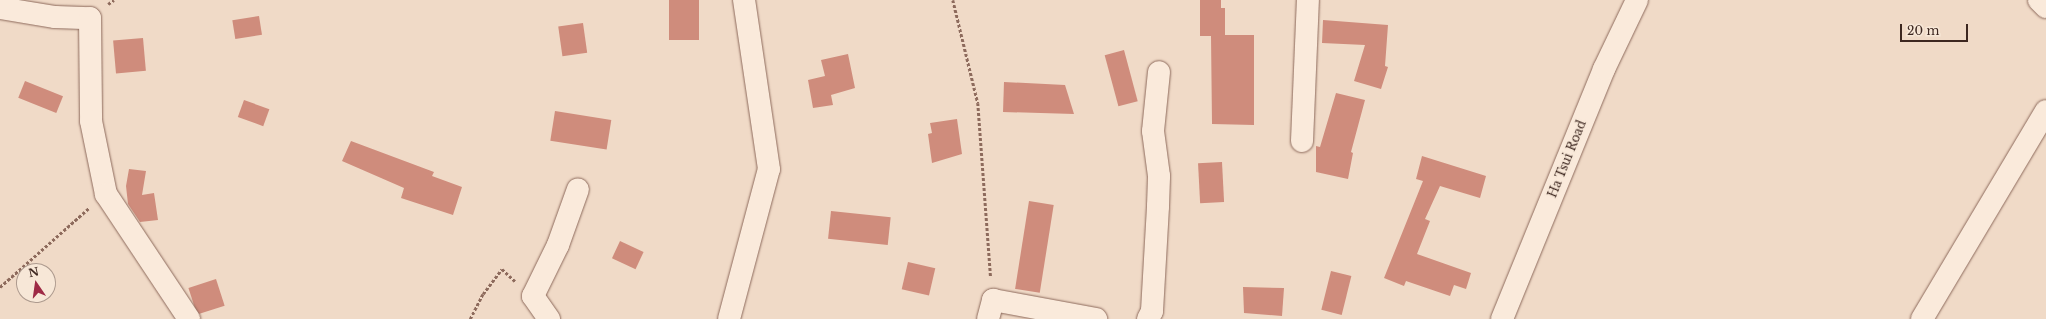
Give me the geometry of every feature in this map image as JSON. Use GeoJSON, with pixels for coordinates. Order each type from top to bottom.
{"type":"FeatureCollection","features":[{"type":"Feature","properties":{"kind":"street"},"geometry":{"type":"LineString","coordinates":[[729,319],[768,169],[759,85],[744,0]]}},
{"type":"Feature","properties":{"kind":"street"},"geometry":{"type":"LineString","coordinates":[[1302,141],[1308,0]]}},
{"type":"Feature","properties":{"kind":"street","name":"Ha Tsui Road"},"geometry":{"type":"LineString","coordinates":[[1502,319],[1604,69],[1637,0]]}},
{"type":"Feature","properties":{"kind":"street"},"geometry":{"type":"LineString","coordinates":[[2039,0],[2046,7]]}},
{"type":"Feature","properties":{"kind":"street"},"geometry":{"type":"LineString","coordinates":[[0,8],[55,17],[90,18],[91,121],[106,194],[189,319]]}},
{"type":"Feature","properties":{"kind":"street"},"geometry":{"type":"LineString","coordinates":[[1148,319],[1152,311],[1160,176],[1154,131],[1160,72]]}},
{"type":"Feature","properties":{"kind":"street"},"geometry":{"type":"LineString","coordinates":[[1922,319],[2046,111]]}},
{"type":"Feature","properties":{"kind":"street"},"geometry":{"type":"LineString","coordinates":[[549,319],[533,296],[558,245],[578,189]]}},
{"type":"Feature","properties":{"kind":"street"},"geometry":{"type":"LineString","coordinates":[[990,310],[1096,319]]}},
{"type":"Feature","properties":{"kind":"path"},"geometry":{"type":"LineString","coordinates":[[953,0],[978,103],[990,310]]}},
{"type":"Feature","properties":{"kind":"path"},"geometry":{"type":"LineString","coordinates":[[0,287],[106,194]]}},
{"type":"Feature","properties":{"kind":"path"},"geometry":{"type":"LineString","coordinates":[[470,319],[482,294],[502,269]]}},
{"type":"Feature","properties":{"kind":"building"},"geometry":{"type":"Polygon","coordinates":[[[669,0],[699,0],[699,40],[669,40],[669,0]]]}},
{"type":"Feature","properties":{"kind":"building"},"geometry":{"type":"Polygon","coordinates":[[[1200,0],[1221,0],[1221,8],[1225,8],[1225,35],[1254,35],[1254,125],[1212,124],[1211,36],[1200,36],[1200,0]]]}},
{"type":"Feature","properties":{"kind":"building"},"geometry":{"type":"Polygon","coordinates":[[[259,16],[262,35],[235,39],[232,20],[259,16]]]}},
{"type":"Feature","properties":{"kind":"building"},"geometry":{"type":"Polygon","coordinates":[[[1323,20],[1388,25],[1385,66],[1388,67],[1381,89],[1354,81],[1365,45],[1322,43],[1323,20]]]}},
{"type":"Feature","properties":{"kind":"building"},"geometry":{"type":"Polygon","coordinates":[[[583,23],[587,53],[562,56],[558,26],[583,23]]]}},
{"type":"Feature","properties":{"kind":"building"},"geometry":{"type":"Polygon","coordinates":[[[143,38],[146,71],[116,73],[113,41],[143,38]]]}},
{"type":"Feature","properties":{"kind":"building"},"geometry":{"type":"Polygon","coordinates":[[[1124,50],[1138,101],[1118,106],[1105,55],[1124,50]]]}},
{"type":"Feature","properties":{"kind":"building"},"geometry":{"type":"Polygon","coordinates":[[[848,54],[855,88],[831,95],[833,105],[813,108],[808,80],[825,76],[821,60],[848,54]]]}},
{"type":"Feature","properties":{"kind":"building"},"geometry":{"type":"Polygon","coordinates":[[[25,81],[63,96],[56,113],[18,98],[25,81]]]}},
{"type":"Feature","properties":{"kind":"building"},"geometry":{"type":"Polygon","coordinates":[[[1004,82],[1065,85],[1074,114],[1003,112],[1004,82]]]}},
{"type":"Feature","properties":{"kind":"building"},"geometry":{"type":"Polygon","coordinates":[[[1336,93],[1365,100],[1351,152],[1353,153],[1348,179],[1316,172],[1316,146],[1320,147],[1336,93]]]}},
{"type":"Feature","properties":{"kind":"building"},"geometry":{"type":"Polygon","coordinates":[[[244,100],[269,109],[263,126],[238,117],[244,100]]]}},
{"type":"Feature","properties":{"kind":"building"},"geometry":{"type":"Polygon","coordinates":[[[555,111],[611,120],[607,150],[550,141],[555,111]]]}},
{"type":"Feature","properties":{"kind":"building"},"geometry":{"type":"Polygon","coordinates":[[[957,119],[962,154],[932,163],[928,134],[932,133],[930,123],[957,119]]]}},
{"type":"Feature","properties":{"kind":"building"},"geometry":{"type":"Polygon","coordinates":[[[351,141],[434,172],[432,176],[462,187],[453,215],[401,198],[404,188],[342,161],[351,141]]]}},
{"type":"Feature","properties":{"kind":"building"},"geometry":{"type":"Polygon","coordinates":[[[1422,156],[1486,176],[1480,198],[1440,186],[1425,219],[1430,221],[1417,254],[1471,273],[1466,289],[1454,285],[1450,296],[1406,281],[1404,286],[1384,278],[1423,181],[1416,179],[1422,156]]]}},
{"type":"Feature","properties":{"kind":"building"},"geometry":{"type":"Polygon","coordinates":[[[1222,162],[1224,202],[1200,203],[1198,163],[1222,162]]]}},
{"type":"Feature","properties":{"kind":"building"},"geometry":{"type":"Polygon","coordinates":[[[129,169],[146,171],[142,195],[154,193],[158,220],[140,222],[128,204],[126,186],[129,169]]]}},
{"type":"Feature","properties":{"kind":"building"},"geometry":{"type":"Polygon","coordinates":[[[1029,201],[1054,205],[1040,293],[1015,289],[1029,201]]]}},
{"type":"Feature","properties":{"kind":"building"},"geometry":{"type":"Polygon","coordinates":[[[831,211],[891,217],[888,245],[828,239],[831,211]]]}},
{"type":"Feature","properties":{"kind":"building"},"geometry":{"type":"Polygon","coordinates":[[[620,241],[644,252],[636,269],[612,258],[620,241]]]}},
{"type":"Feature","properties":{"kind":"building"},"geometry":{"type":"Polygon","coordinates":[[[908,262],[935,268],[929,296],[902,289],[908,262]]]}},
{"type":"Feature","properties":{"kind":"building"},"geometry":{"type":"Polygon","coordinates":[[[1331,271],[1351,276],[1342,315],[1321,310],[1331,271]]]}},
{"type":"Feature","properties":{"kind":"building"},"geometry":{"type":"Polygon","coordinates":[[[216,279],[225,306],[197,315],[188,288],[216,279]]]}},
{"type":"Feature","properties":{"kind":"building"},"geometry":{"type":"Polygon","coordinates":[[[1243,287],[1284,288],[1282,316],[1244,313],[1243,287]]]}}]}
